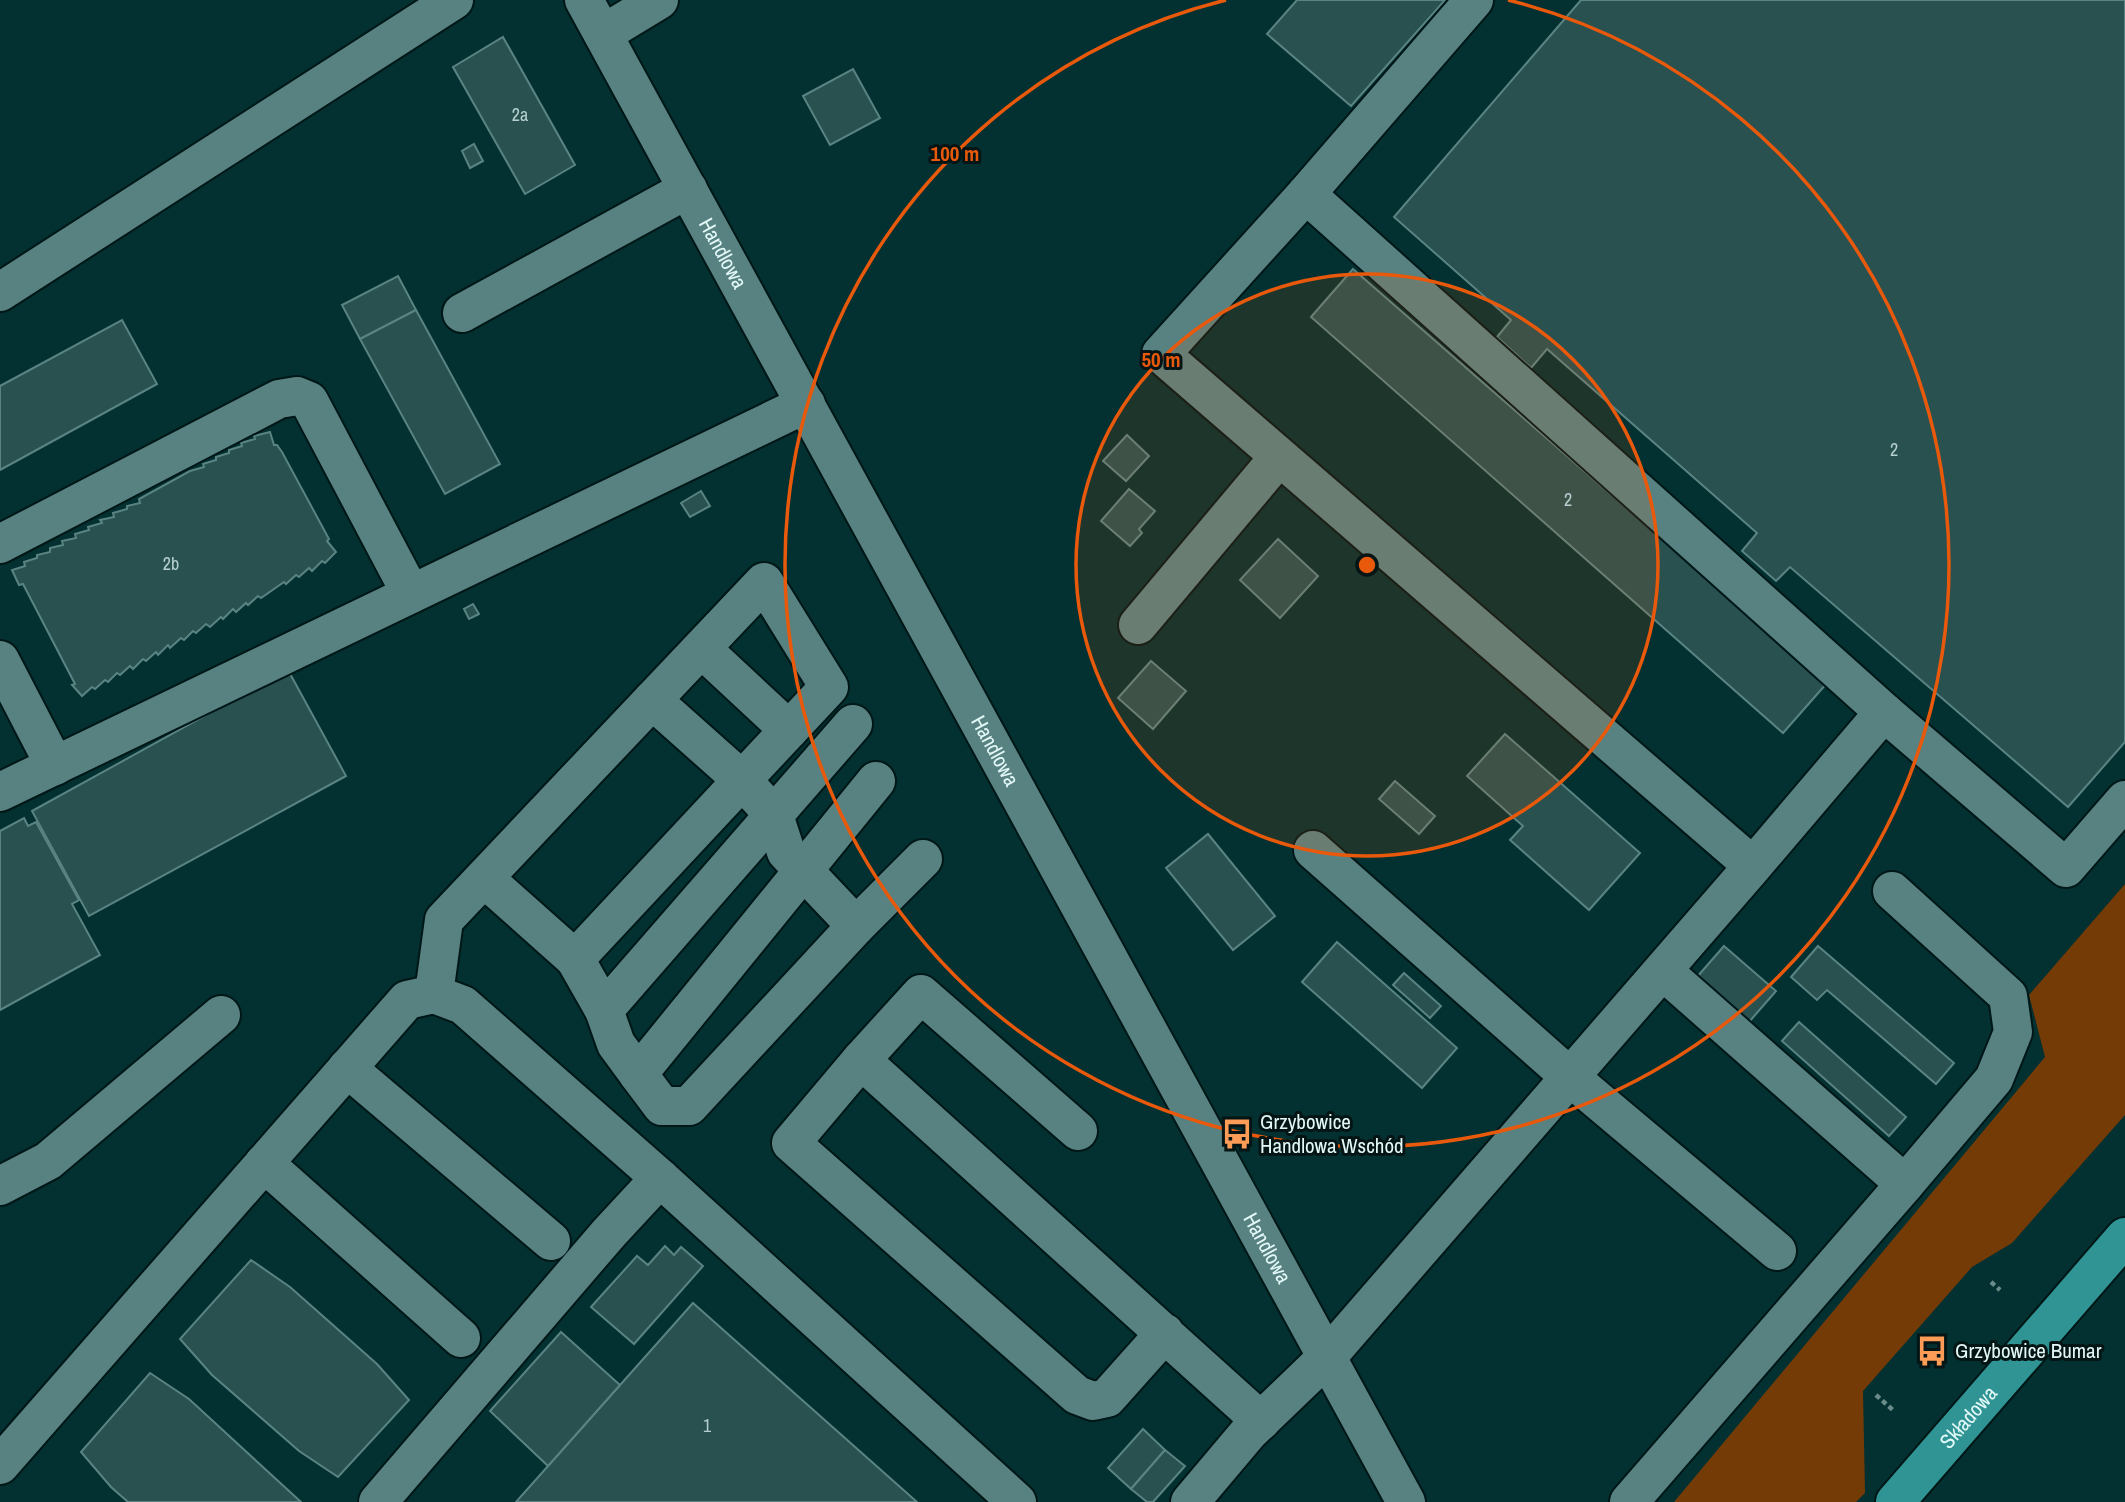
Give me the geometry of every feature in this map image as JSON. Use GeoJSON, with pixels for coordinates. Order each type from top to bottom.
{"type":"FeatureCollection","features":[{"type":"Feature","properties":{"kind":"main road","name":"Składowa"},"geometry":{"type":"LineString","coordinates":[[1895,1502],[2125,1237]]}},
{"type":"Feature","properties":{"kind":"street"},"geometry":{"type":"LineString","coordinates":[[0,292],[454,0]]}},
{"type":"Feature","properties":{"kind":"street","name":"Handlowa"},"geometry":{"type":"LineString","coordinates":[[584,0],[1406,1502]]}},
{"type":"Feature","properties":{"kind":"street"},"geometry":{"type":"LineString","coordinates":[[603,34],[659,0]]}},
{"type":"Feature","properties":{"kind":"street"},"geometry":{"type":"LineString","coordinates":[[1475,0],[1306,194],[1161,354],[1753,866]]}},
{"type":"Feature","properties":{"kind":"street"},"geometry":{"type":"LineString","coordinates":[[462,313],[688,189]]}},
{"type":"Feature","properties":{"kind":"street"},"geometry":{"type":"LineString","coordinates":[[1306,194],[1884,712],[2066,868],[2125,800]]}},
{"type":"Feature","properties":{"kind":"street"},"geometry":{"type":"LineString","coordinates":[[0,544],[279,399],[297,396],[309,401],[411,594]]}},
{"type":"Feature","properties":{"kind":"street"},"geometry":{"type":"LineString","coordinates":[[0,792],[806,404]]}},
{"type":"Feature","properties":{"kind":"street"},"geometry":{"type":"LineString","coordinates":[[1138,625],[1279,457]]}},
{"type":"Feature","properties":{"kind":"street"},"geometry":{"type":"LineString","coordinates":[[433,994],[443,920],[764,582],[829,687],[575,959]]}},
{"type":"Feature","properties":{"kind":"street"},"geometry":{"type":"LineString","coordinates":[[702,649],[789,730]]}},
{"type":"Feature","properties":{"kind":"street"},"geometry":{"type":"LineString","coordinates":[[0,660],[55,766]]}},
{"type":"Feature","properties":{"kind":"street"},"geometry":{"type":"LineString","coordinates":[[652,700],[742,780],[774,815],[786,852],[856,926]]}},
{"type":"Feature","properties":{"kind":"street"},"geometry":{"type":"LineString","coordinates":[[1190,1502],[1261,1421],[1328,1357],[1884,712]]}},
{"type":"Feature","properties":{"kind":"street"},"geometry":{"type":"LineString","coordinates":[[604,1010],[853,724]]}},
{"type":"Feature","properties":{"kind":"street"},"geometry":{"type":"LineString","coordinates":[[638,1074],[876,781]]}},
{"type":"Feature","properties":{"kind":"street"},"geometry":{"type":"LineString","coordinates":[[1313,850],[1570,1077],[1777,1251]]}},
{"type":"Feature","properties":{"kind":"street"},"geometry":{"type":"LineString","coordinates":[[484,878],[575,959],[604,1010],[616,1044],[662,1106],[689,1106],[856,926],[923,859]]}},
{"type":"Feature","properties":{"kind":"street"},"geometry":{"type":"LineString","coordinates":[[1629,1502],[1994,1079],[2013,1032],[2008,996],[1892,891]]}},
{"type":"Feature","properties":{"kind":"street"},"geometry":{"type":"LineString","coordinates":[[1663,971],[1905,1184]]}},
{"type":"Feature","properties":{"kind":"street"},"geometry":{"type":"LineString","coordinates":[[1078,1132],[921,993],[791,1143],[1077,1395],[1093,1401],[1107,1398],[1165,1333]]}},
{"type":"Feature","properties":{"kind":"street"},"geometry":{"type":"LineString","coordinates":[[0,1464],[407,1000],[433,994],[463,1005],[660,1178],[1017,1502]]}},
{"type":"Feature","properties":{"kind":"street"},"geometry":{"type":"LineString","coordinates":[[0,1186],[48,1161],[221,1014]]}},
{"type":"Feature","properties":{"kind":"street"},"geometry":{"type":"LineString","coordinates":[[861,1060],[1261,1421]]}},
{"type":"Feature","properties":{"kind":"street"},"geometry":{"type":"LineString","coordinates":[[347,1068],[551,1241]]}},
{"type":"Feature","properties":{"kind":"street"},"geometry":{"type":"LineString","coordinates":[[264,1163],[461,1338]]}},
{"type":"Feature","properties":{"kind":"street"},"geometry":{"type":"LineString","coordinates":[[378,1502],[609,1233],[660,1178]]}},
{"type":"Feature","properties":{"kind":"path"},"geometry":{"type":"LineString","coordinates":[[1991,1282],[2000,1290]]}},
{"type":"Feature","properties":{"kind":"path"},"geometry":{"type":"LineString","coordinates":[[1876,1395],[1894,1411]]}},
{"type":"Feature","properties":{"kind":"shaded area"},"geometry":{"type":"Polygon","coordinates":[[[2125,884],[2125,1115],[2012,1243],[1972,1267],[1863,1391],[1865,1493],[1856,1502],[1674,1502],[2045,1057],[2029,995],[2125,884]]]}},
{"type":"Feature","properties":{"kind":"building"},"geometry":{"type":"Polygon","coordinates":[[[1297,0],[1445,0],[1351,106],[1267,34],[1297,0]]]}},
{"type":"Feature","properties":{"kind":"building"},"geometry":{"type":"Polygon","coordinates":[[[1581,0],[2125,0],[2125,742],[2068,807],[1790,567],[1776,581],[1742,551],[1757,533],[1547,349],[1531,368],[1497,337],[1511,320],[1394,217],[1581,0]]]}},
{"type":"Feature","properties":{"kind":"building"},"geometry":{"type":"Polygon","coordinates":[[[503,37],[575,165],[525,194],[453,67],[503,37]]]}},
{"type":"Feature","properties":{"kind":"building"},"geometry":{"type":"Polygon","coordinates":[[[853,69],[880,118],[830,145],[803,96],[853,69]]]}},
{"type":"Feature","properties":{"kind":"building"},"geometry":{"type":"Polygon","coordinates":[[[474,144],[483,161],[470,168],[462,151],[474,144]]]}},
{"type":"Feature","properties":{"kind":"building"},"geometry":{"type":"Polygon","coordinates":[[[1353,269],[1827,683],[1783,733],[1311,317],[1353,269]]]}},
{"type":"Feature","properties":{"kind":"building"},"geometry":{"type":"Polygon","coordinates":[[[398,276],[416,310],[360,339],[342,305],[398,276]]]}},
{"type":"Feature","properties":{"kind":"building"},"geometry":{"type":"Polygon","coordinates":[[[416,310],[500,464],[445,494],[360,339],[416,310]]]}},
{"type":"Feature","properties":{"kind":"building"},"geometry":{"type":"Polygon","coordinates":[[[122,320],[157,384],[0,470],[0,386],[122,320]]]}},
{"type":"Feature","properties":{"kind":"building"},"geometry":{"type":"Polygon","coordinates":[[[270,432],[274,445],[282,452],[329,539],[327,541],[336,552],[312,571],[309,568],[299,577],[296,575],[261,598],[258,596],[248,605],[246,603],[236,612],[233,609],[210,627],[206,624],[196,633],[193,631],[184,640],[181,638],[170,648],[168,645],[158,655],[156,652],[146,661],[143,659],[133,669],[130,666],[120,675],[117,673],[108,682],[105,680],[95,689],[92,687],[82,696],[72,685],[75,684],[23,584],[19,585],[12,570],[25,566],[24,562],[37,558],[37,555],[50,552],[50,548],[63,545],[62,541],[76,538],[75,534],[102,523],[100,520],[114,517],[113,513],[140,503],[139,499],[190,471],[204,467],[203,464],[242,446],[241,443],[255,439],[254,436],[270,432]]]}},
{"type":"Feature","properties":{"kind":"building"},"geometry":{"type":"Polygon","coordinates":[[[1127,435],[1149,456],[1126,481],[1103,461],[1127,435]]]}},
{"type":"Feature","properties":{"kind":"building"},"geometry":{"type":"Polygon","coordinates":[[[1129,489],[1155,511],[1139,529],[1142,533],[1130,546],[1101,521],[1129,489]]]}},
{"type":"Feature","properties":{"kind":"building"},"geometry":{"type":"Polygon","coordinates":[[[701,491],[710,506],[690,517],[681,503],[701,491]]]}},
{"type":"Feature","properties":{"kind":"building"},"geometry":{"type":"Polygon","coordinates":[[[1278,539],[1318,576],[1280,618],[1240,580],[1278,539]]]}},
{"type":"Feature","properties":{"kind":"building"},"geometry":{"type":"Polygon","coordinates":[[[473,604],[479,614],[469,619],[464,609],[473,604]]]}},
{"type":"Feature","properties":{"kind":"building"},"geometry":{"type":"Polygon","coordinates":[[[1151,661],[1186,691],[1153,729],[1118,698],[1151,661]]]}},
{"type":"Feature","properties":{"kind":"building"},"geometry":{"type":"Polygon","coordinates":[[[288,670],[346,776],[89,916],[32,811],[288,670]]]}},
{"type":"Feature","properties":{"kind":"building"},"geometry":{"type":"Polygon","coordinates":[[[1505,734],[1640,853],[1589,910],[1510,840],[1523,826],[1467,776],[1505,734]]]}},
{"type":"Feature","properties":{"kind":"building"},"geometry":{"type":"Polygon","coordinates":[[[1395,781],[1435,816],[1419,834],[1379,799],[1395,781]]]}},
{"type":"Feature","properties":{"kind":"building"},"geometry":{"type":"Polygon","coordinates":[[[24,818],[28,826],[36,822],[79,900],[72,904],[100,955],[0,1010],[0,831],[24,818]]]}},
{"type":"Feature","properties":{"kind":"building"},"geometry":{"type":"Polygon","coordinates":[[[1208,834],[1275,916],[1233,950],[1166,868],[1208,834]]]}},
{"type":"Feature","properties":{"kind":"building"},"geometry":{"type":"Polygon","coordinates":[[[1337,942],[1457,1048],[1422,1088],[1302,982],[1337,942]]]}},
{"type":"Feature","properties":{"kind":"building"},"geometry":{"type":"Polygon","coordinates":[[[1724,946],[1776,991],[1749,1022],[1697,977],[1724,946]]]}},
{"type":"Feature","properties":{"kind":"building"},"geometry":{"type":"Polygon","coordinates":[[[1818,946],[1954,1063],[1936,1084],[1827,990],[1817,1000],[1791,977],[1818,946]]]}},
{"type":"Feature","properties":{"kind":"building"},"geometry":{"type":"Polygon","coordinates":[[[1404,973],[1441,1006],[1430,1018],[1393,985],[1404,973]]]}},
{"type":"Feature","properties":{"kind":"building"},"geometry":{"type":"Polygon","coordinates":[[[1799,1022],[1906,1117],[1889,1136],[1782,1041],[1799,1022]]]}},
{"type":"Feature","properties":{"kind":"building"},"geometry":{"type":"Polygon","coordinates":[[[665,1246],[674,1255],[681,1247],[703,1266],[634,1344],[591,1307],[637,1256],[648,1265],[665,1246]]]}},
{"type":"Feature","properties":{"kind":"building"},"geometry":{"type":"Polygon","coordinates":[[[251,1260],[290,1287],[377,1364],[409,1400],[338,1477],[299,1451],[212,1375],[180,1339],[251,1260]]]}},
{"type":"Feature","properties":{"kind":"building"},"geometry":{"type":"Polygon","coordinates":[[[693,1303],[917,1502],[516,1502],[693,1303]]]}},
{"type":"Feature","properties":{"kind":"building"},"geometry":{"type":"Polygon","coordinates":[[[561,1332],[620,1385],[548,1466],[490,1411],[561,1332]]]}},
{"type":"Feature","properties":{"kind":"building"},"geometry":{"type":"Polygon","coordinates":[[[150,1373],[189,1399],[301,1502],[128,1502],[111,1487],[81,1452],[150,1373]]]}},
{"type":"Feature","properties":{"kind":"building"},"geometry":{"type":"Polygon","coordinates":[[[1143,1429],[1165,1450],[1131,1489],[1108,1468],[1143,1429]]]}},
{"type":"Feature","properties":{"kind":"building"},"geometry":{"type":"Polygon","coordinates":[[[1165,1450],[1185,1466],[1153,1502],[1147,1502],[1131,1489],[1165,1450]]]}},
{"type":"Feature","properties":{"kind":"place","name":"Grzybowice Handlowa Wschód"},"geometry":{"type":"Point","coordinates":[1237,1134]}},
{"type":"Feature","properties":{"kind":"place","name":"Grzybowice Bumar"},"geometry":{"type":"Point","coordinates":[1932,1351]}}]}
